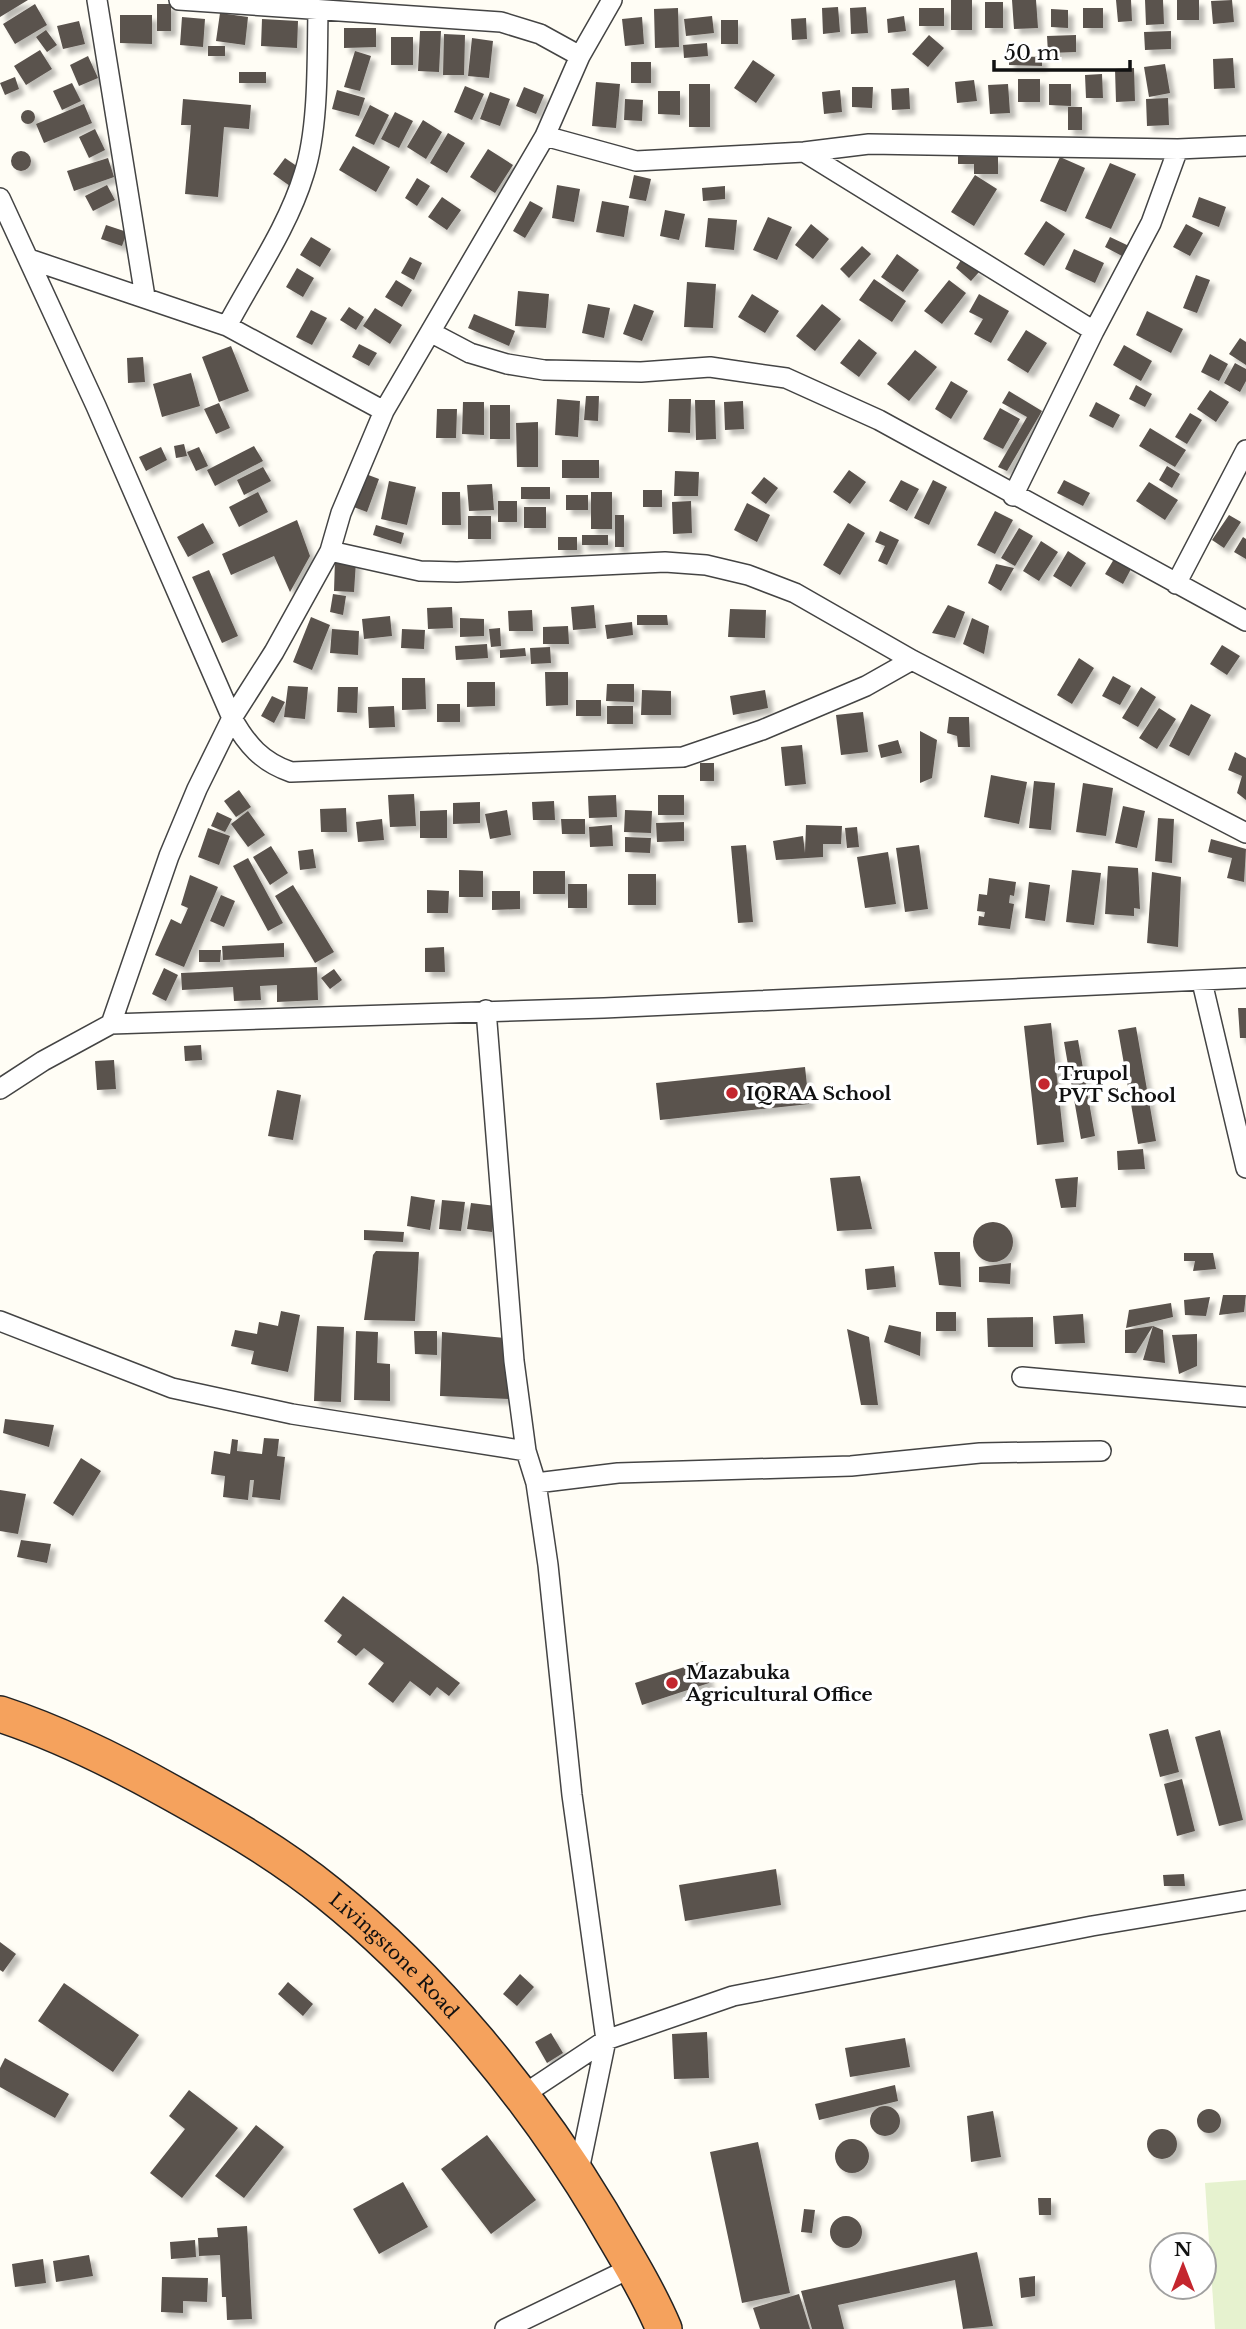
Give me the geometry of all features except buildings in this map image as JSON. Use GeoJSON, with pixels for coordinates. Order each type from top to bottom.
{"type":"FeatureCollection","features":[{"type":"Feature","properties":{"kind":"highway","name":"Livingstone Road"},"geometry":{"type":"LineString","coordinates":[[0,1714],[108,1757],[240,1831],[328,1893],[401,1960],[523,2095],[578,2175],[633,2267],[664,2329]]}},
{"type":"Feature","properties":{"kind":"street"},"geometry":{"type":"LineString","coordinates":[[97,0],[145,297]]}},
{"type":"Feature","properties":{"kind":"street"},"geometry":{"type":"LineString","coordinates":[[179,0],[501,22],[540,34],[580,55]]}},
{"type":"Feature","properties":{"kind":"street"},"geometry":{"type":"LineString","coordinates":[[111,1024],[169,856],[232,718],[274,652],[330,551],[341,513],[384,411],[545,136],[580,55],[612,0]]}},
{"type":"Feature","properties":{"kind":"street"},"geometry":{"type":"LineString","coordinates":[[227,326],[293,203],[305,173],[317,80],[318,10]]}},
{"type":"Feature","properties":{"kind":"street"},"geometry":{"type":"LineString","coordinates":[[545,136],[636,161],[803,152],[869,144],[1178,149],[1246,146]]}},
{"type":"Feature","properties":{"kind":"street"},"geometry":{"type":"LineString","coordinates":[[1013,496],[1094,331],[1151,223],[1178,149]]}},
{"type":"Feature","properties":{"kind":"street"},"geometry":{"type":"LineString","coordinates":[[803,152],[1094,331]]}},
{"type":"Feature","properties":{"kind":"street"},"geometry":{"type":"LineString","coordinates":[[0,198],[6,223],[29,259],[232,718],[258,755],[273,765],[291,772],[683,757],[762,730],[866,686],[912,660]]}},
{"type":"Feature","properties":{"kind":"street"},"geometry":{"type":"LineString","coordinates":[[29,259],[227,326],[384,411]]}},
{"type":"Feature","properties":{"kind":"street"},"geometry":{"type":"LineString","coordinates":[[432,333],[470,353],[507,364],[544,370],[641,372],[710,367],[786,378],[879,420],[1013,496],[1246,621]]}},
{"type":"Feature","properties":{"kind":"street"},"geometry":{"type":"LineString","coordinates":[[1176,584],[1246,450]]}},
{"type":"Feature","properties":{"kind":"street"},"geometry":{"type":"LineString","coordinates":[[330,551],[421,571],[457,572],[665,562],[706,565],[748,575],[795,593],[912,660],[1246,833]]}},
{"type":"Feature","properties":{"kind":"street"},"geometry":{"type":"LineString","coordinates":[[0,1089],[43,1061],[111,1024],[1202,982],[1246,978]]}},
{"type":"Feature","properties":{"kind":"street"},"geometry":{"type":"LineString","coordinates":[[1202,982],[1246,1168]]}},
{"type":"Feature","properties":{"kind":"street"},"geometry":{"type":"LineString","coordinates":[[486,1010],[514,1362],[526,1451],[536,1483],[548,1565],[572,1795],[606,2040],[578,2175]]}},
{"type":"Feature","properties":{"kind":"street"},"geometry":{"type":"LineString","coordinates":[[0,1321],[172,1388],[292,1413],[526,1451]]}},
{"type":"Feature","properties":{"kind":"street"},"geometry":{"type":"LineString","coordinates":[[1022,1377],[1246,1396]]}},
{"type":"Feature","properties":{"kind":"street"},"geometry":{"type":"LineString","coordinates":[[536,1483],[618,1473],[837,1467],[980,1453],[1101,1451]]}},
{"type":"Feature","properties":{"kind":"street"},"geometry":{"type":"LineString","coordinates":[[523,2095],[606,2040],[733,1996],[1092,1926],[1246,1900]]}},
{"type":"Feature","properties":{"kind":"street"},"geometry":{"type":"LineString","coordinates":[[505,2329],[633,2267]]}},
{"type":"Feature","properties":{"kind":"green space"},"geometry":{"type":"Polygon","coordinates":[[[1246,2180],[1246,2329],[1215,2329],[1213,2301],[1218,2301],[1218,2231],[1208,2231],[1205,2183],[1246,2180]]]}},
{"type":"Feature","properties":{"kind":"place","name":"Trupol PVT School"},"geometry":{"type":"Point","coordinates":[1044,1084]}},
{"type":"Feature","properties":{"kind":"place","name":"IQRAA School"},"geometry":{"type":"Point","coordinates":[732,1093]}},
{"type":"Feature","properties":{"kind":"place","name":"Mazabuka Agricultural Office"},"geometry":{"type":"Point","coordinates":[672,1683]}}]}
